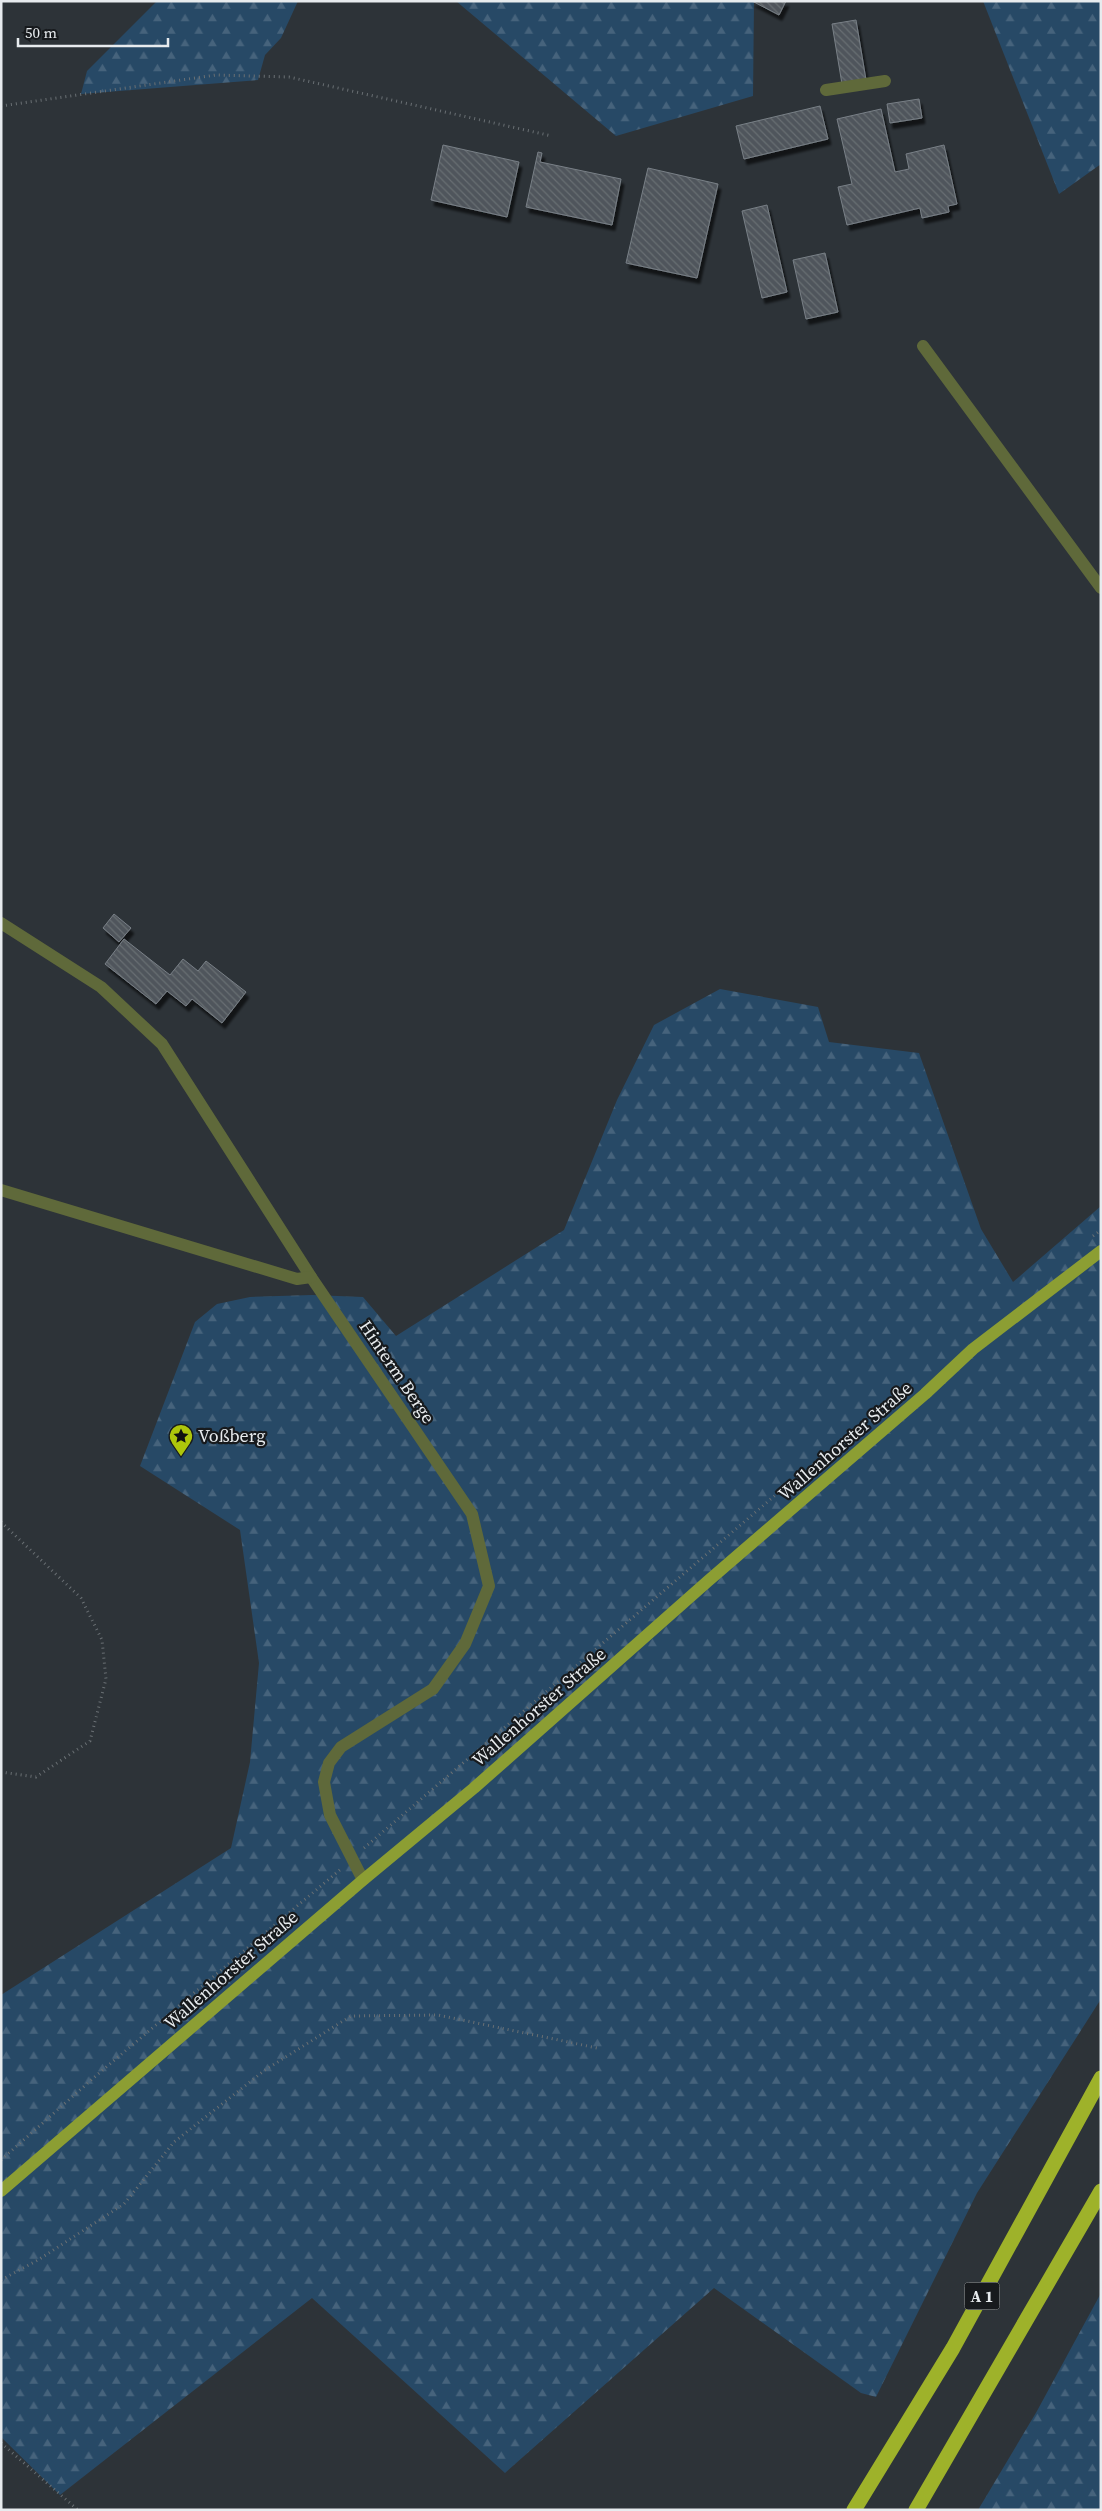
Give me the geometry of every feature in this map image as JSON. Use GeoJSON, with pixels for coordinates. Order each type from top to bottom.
{"type":"FeatureCollection","features":[{"type":"Feature","properties":{"kind":"highway","name":"A 1"},"geometry":{"type":"LineString","coordinates":[[854,2510],[953,2348],[1101,2078]]}},
{"type":"Feature","properties":{"kind":"highway"},"geometry":{"type":"LineString","coordinates":[[916,2510],[1101,2191]]}},
{"type":"Feature","properties":{"kind":"main road","name":"Wallenhorster Straße"},"geometry":{"type":"LineString","coordinates":[[1,2190],[363,1880],[474,1788],[708,1581],[925,1394],[973,1349],[1101,1251]]}},
{"type":"Feature","properties":{"kind":"street"},"geometry":{"type":"LineString","coordinates":[[826,90],[886,81]]}},
{"type":"Feature","properties":{"kind":"street"},"geometry":{"type":"LineString","coordinates":[[922,346],[1101,588]]}},
{"type":"Feature","properties":{"kind":"street","name":"Hinterm Berge"},"geometry":{"type":"LineString","coordinates":[[1,923],[101,987],[162,1044],[312,1277],[472,1514],[489,1586],[465,1644],[433,1690],[341,1747],[329,1763],[324,1782],[330,1815],[363,1880]]}},
{"type":"Feature","properties":{"kind":"street"},"geometry":{"type":"LineString","coordinates":[[1,1190],[297,1280],[312,1277]]}},
{"type":"Feature","properties":{"kind":"path"},"geometry":{"type":"LineString","coordinates":[[1,106],[216,75],[289,77],[552,136]]}},
{"type":"Feature","properties":{"kind":"path"},"geometry":{"type":"LineString","coordinates":[[1086,1242],[1101,1230]]}},
{"type":"Feature","properties":{"kind":"path"},"geometry":{"type":"LineString","coordinates":[[1,2160],[98,2074],[352,1859],[772,1498],[856,1429]]}},
{"type":"Feature","properties":{"kind":"path"},"geometry":{"type":"LineString","coordinates":[[1,1522],[81,1598],[102,1640],[106,1678],[90,1741],[36,1778],[1,1772]]}},
{"type":"Feature","properties":{"kind":"path"},"geometry":{"type":"LineString","coordinates":[[1,2280],[38,2260],[124,2204],[174,2142],[265,2070],[351,2016],[438,2015],[597,2048]]}},
{"type":"Feature","properties":{"kind":"path"},"geometry":{"type":"LineString","coordinates":[[1,2443],[78,2510]]}},
{"type":"Feature","properties":{"kind":"green space"},"geometry":{"type":"Polygon","coordinates":[[[157,1],[298,1],[281,38],[265,55],[258,80],[81,94],[87,71],[157,1]]]}},
{"type":"Feature","properties":{"kind":"green space"},"geometry":{"type":"Polygon","coordinates":[[[456,1],[754,1],[753,96],[616,136],[456,1]]]}},
{"type":"Feature","properties":{"kind":"green space"},"geometry":{"type":"Polygon","coordinates":[[[983,1],[1101,1],[1101,164],[1059,194],[983,1]]]}},
{"type":"Feature","properties":{"kind":"green space"},"geometry":{"type":"Polygon","coordinates":[[[720,989],[818,1007],[829,1042],[919,1053],[981,1229],[1013,1282],[1101,1206],[1101,1999],[977,2193],[876,2397],[861,2393],[714,2288],[505,2473],[312,2298],[60,2495],[1,2437],[1,1995],[231,1848],[250,1762],[259,1663],[240,1530],[140,1466],[195,1322],[217,1304],[250,1297],[312,1295],[363,1297],[396,1336],[564,1230],[617,1100],[654,1025],[720,989]]]}},
{"type":"Feature","properties":{"kind":"green space"},"geometry":{"type":"Polygon","coordinates":[[[1101,2293],[1101,2510],[978,2510],[1037,2411],[1101,2293]]]}},
{"type":"Feature","properties":{"kind":"building"},"geometry":{"type":"Polygon","coordinates":[[[752,1],[786,1],[779,15],[752,1]]]}},
{"type":"Feature","properties":{"kind":"building"},"geometry":{"type":"Polygon","coordinates":[[[856,20],[866,80],[842,84],[832,24],[856,20]]]}},
{"type":"Feature","properties":{"kind":"building"},"geometry":{"type":"Polygon","coordinates":[[[919,99],[922,118],[890,123],[887,104],[919,99]]]}},
{"type":"Feature","properties":{"kind":"building"},"geometry":{"type":"Polygon","coordinates":[[[820,106],[828,139],[744,159],[736,126],[820,106]]]}},
{"type":"Feature","properties":{"kind":"building"},"geometry":{"type":"Polygon","coordinates":[[[881,109],[895,172],[909,169],[906,154],[944,145],[957,204],[948,206],[949,212],[922,218],[920,208],[847,225],[838,187],[852,184],[837,119],[881,109]]]}},
{"type":"Feature","properties":{"kind":"building"},"geometry":{"type":"Polygon","coordinates":[[[443,145],[519,162],[507,217],[431,200],[443,145]]]}},
{"type":"Feature","properties":{"kind":"building"},"geometry":{"type":"Polygon","coordinates":[[[538,152],[542,153],[540,162],[621,179],[612,225],[526,207],[538,152]]]}},
{"type":"Feature","properties":{"kind":"building"},"geometry":{"type":"Polygon","coordinates":[[[648,168],[718,184],[697,278],[626,263],[648,168]]]}},
{"type":"Feature","properties":{"kind":"building"},"geometry":{"type":"Polygon","coordinates":[[[767,205],[787,292],[762,298],[742,211],[767,205]]]}},
{"type":"Feature","properties":{"kind":"building"},"geometry":{"type":"Polygon","coordinates":[[[825,253],[838,312],[806,319],[793,260],[825,253]]]}},
{"type":"Feature","properties":{"kind":"building"},"geometry":{"type":"Polygon","coordinates":[[[114,914],[131,928],[119,942],[103,928],[114,914]]]}},
{"type":"Feature","properties":{"kind":"building"},"geometry":{"type":"Polygon","coordinates":[[[124,939],[170,975],[183,959],[198,971],[206,961],[246,992],[222,1023],[192,999],[186,1006],[167,991],[156,1004],[105,964],[124,939]]]}},
{"type":"Feature","properties":{"kind":"place","name":"Voßberg"},"geometry":{"type":"Point","coordinates":[181,1457]}}]}
